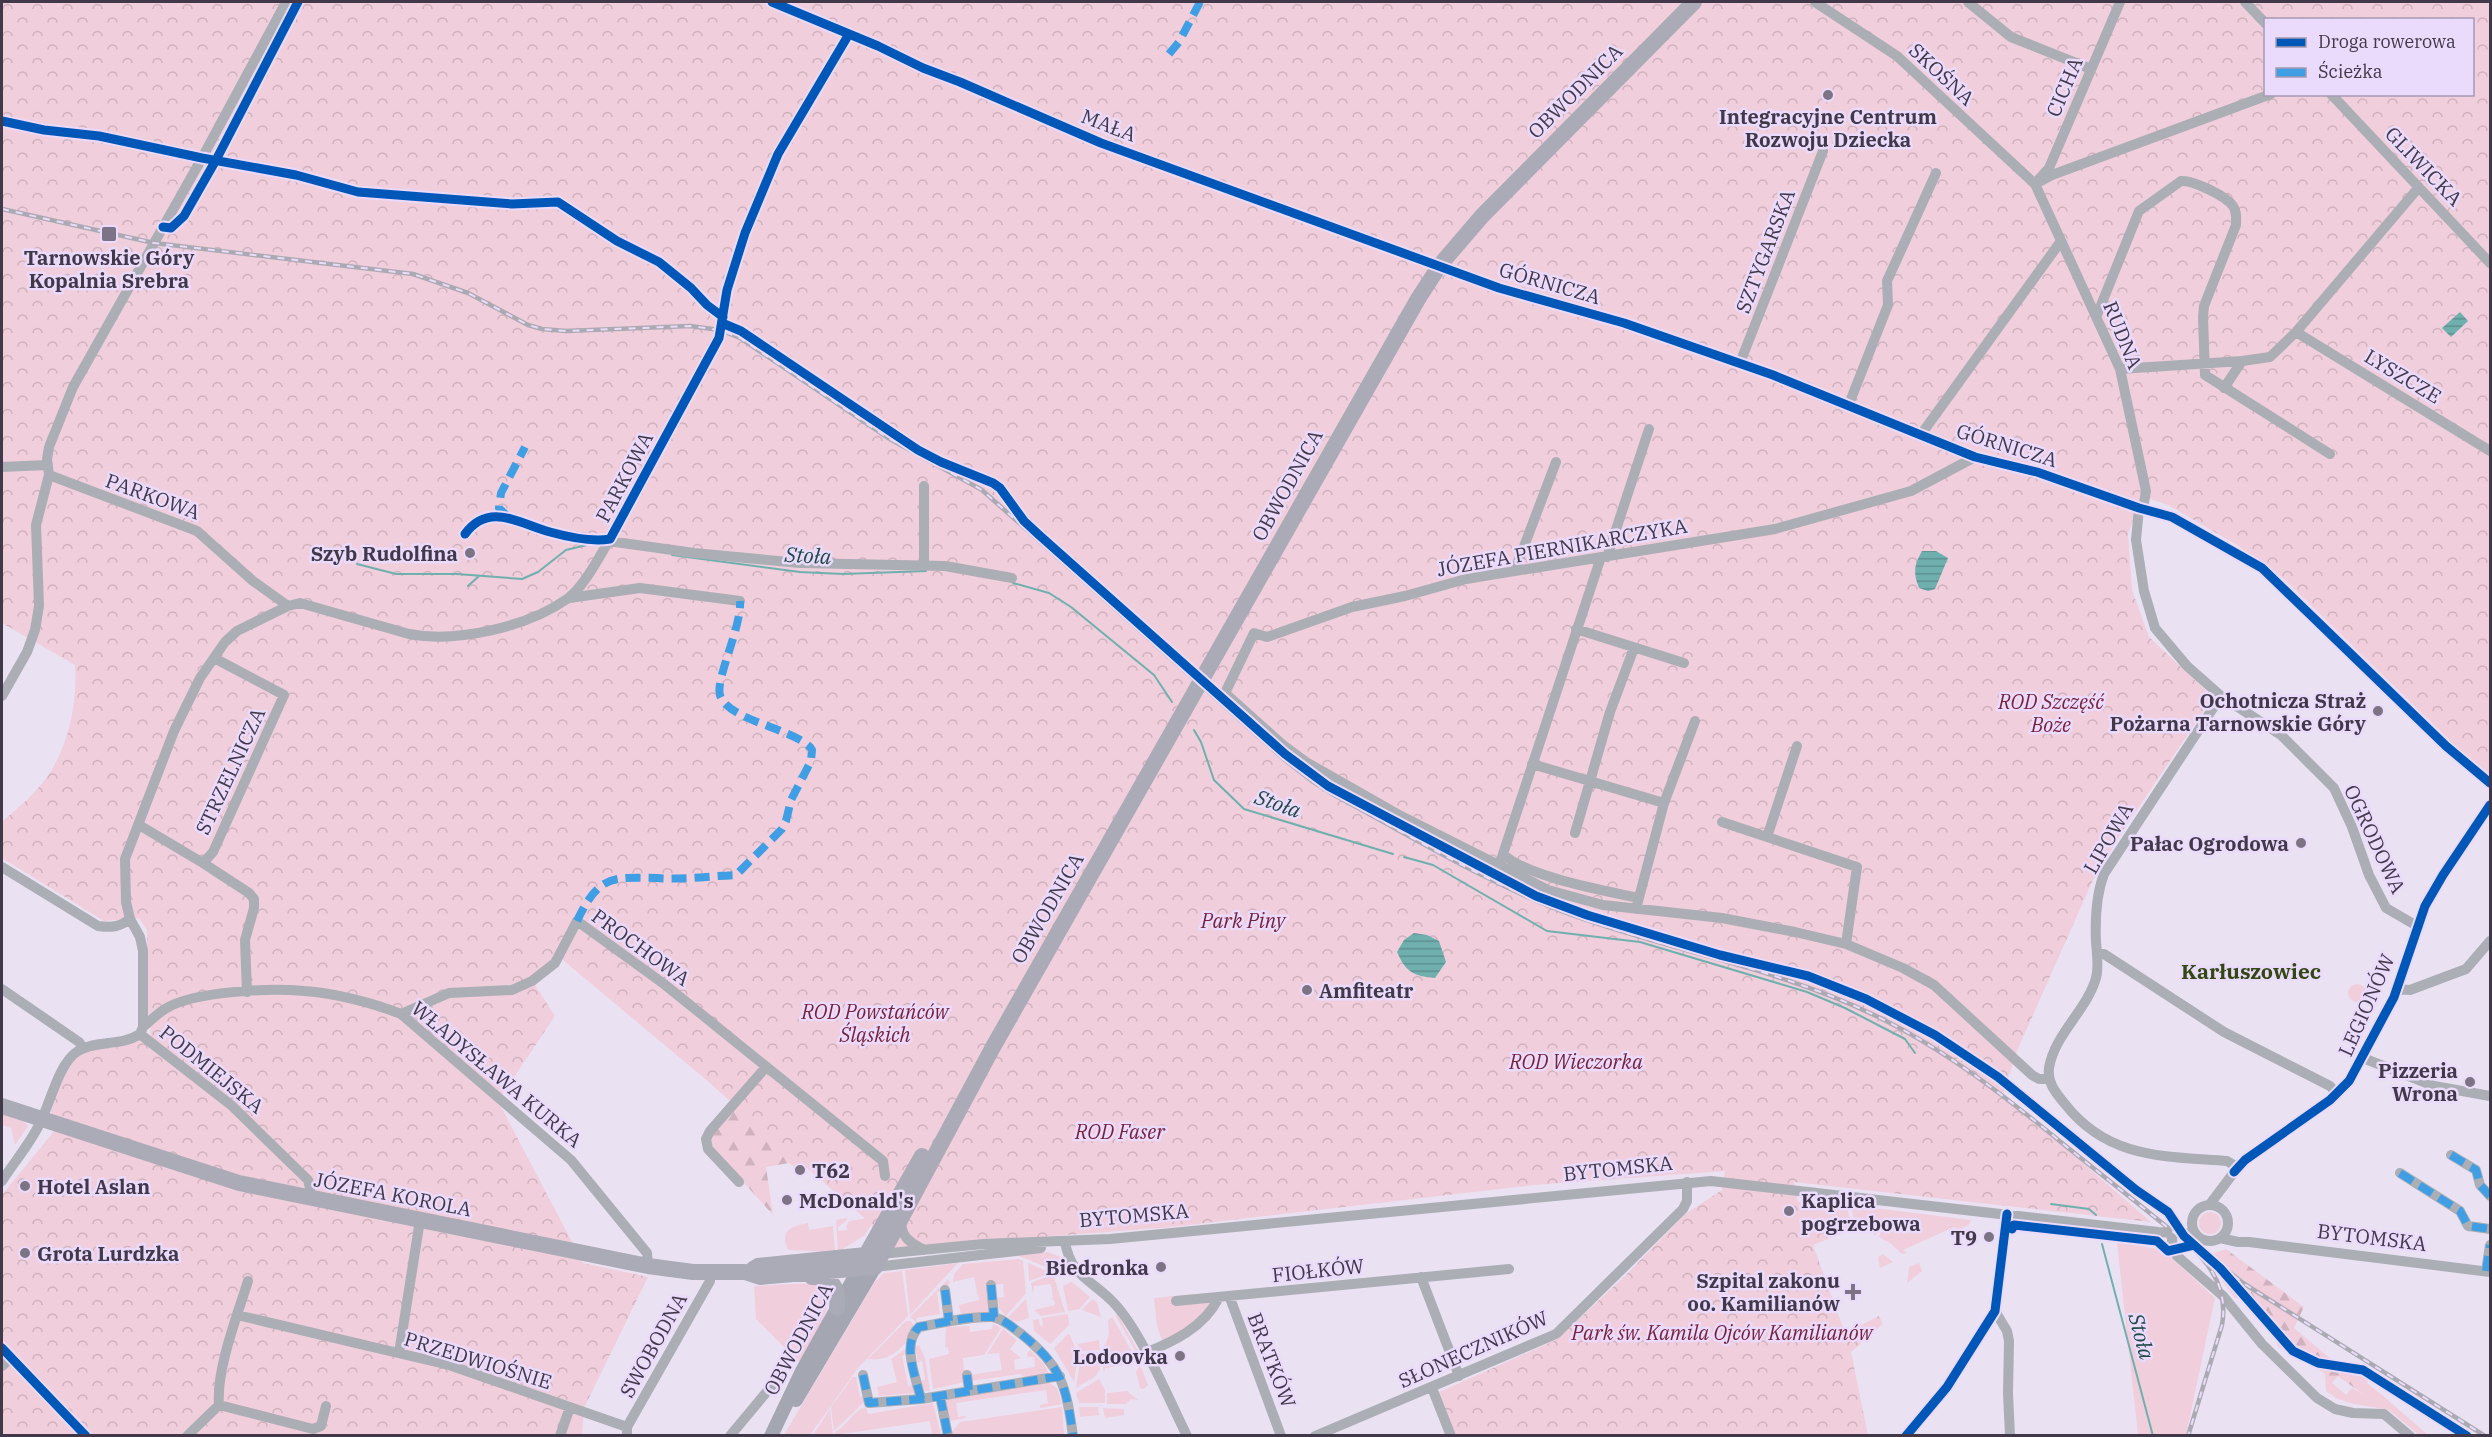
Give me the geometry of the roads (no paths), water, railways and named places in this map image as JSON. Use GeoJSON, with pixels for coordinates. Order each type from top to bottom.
{"type":"FeatureCollection","features":[{"type":"Feature","properties":{"kind":"highway","name":"OBWODNICA"},"geometry":{"type":"LineString","coordinates":[[870,1261],[901,1218],[993,1047],[1188,702],[1400,328],[1440,266],[1502,194],[1694,2]]}},
{"type":"Feature","properties":{"kind":"highway","name":"OBWODNICA"},"geometry":{"type":"LineString","coordinates":[[870,1261],[938,1130],[993,1047]]}},
{"type":"Feature","properties":{"kind":"highway","name":"JÓZEFA KOROLA"},"geometry":{"type":"LineString","coordinates":[[2,1106],[239,1183],[648,1266],[711,1272],[745,1272],[760,1277],[806,1274],[870,1261]]}},
{"type":"Feature","properties":{"kind":"highway","name":"JÓZEFA KOROLA"},"geometry":{"type":"LineString","coordinates":[[745,1272],[758,1266],[870,1261]]}},
{"type":"Feature","properties":{"kind":"highway"},"geometry":{"type":"LineString","coordinates":[[806,1274],[832,1282],[837,1290],[837,1308]]}},
{"type":"Feature","properties":{"kind":"main road","name":"OBWODNICA"},"geometry":{"type":"LineString","coordinates":[[773,1436],[802,1371],[837,1308],[870,1261]]}},
{"type":"Feature","properties":{"kind":"main road","name":"OBWODNICA"},"geometry":{"type":"LineString","coordinates":[[773,1436],[870,1261]]}},
{"type":"Feature","properties":{"kind":"street"},"geometry":{"type":"LineString","coordinates":[[2,696],[27,652],[37,621],[39,606],[36,525],[48,470],[49,447],[73,387],[202,158],[286,2]]}},
{"type":"Feature","properties":{"kind":"street","name":"MAŁA"},"geometry":{"type":"LineString","coordinates":[[772,2],[1101,142],[1440,266]]}},
{"type":"Feature","properties":{"kind":"street","name":"SKOŚNA"},"geometry":{"type":"LineString","coordinates":[[1815,2],[1897,56],[2035,184]]}},
{"type":"Feature","properties":{"kind":"street"},"geometry":{"type":"LineString","coordinates":[[1968,2],[2011,38],[2091,69]]}},
{"type":"Feature","properties":{"kind":"street","name":"CICHA"},"geometry":{"type":"LineString","coordinates":[[2035,184],[2049,168],[2121,2]]}},
{"type":"Feature","properties":{"kind":"street"},"geometry":{"type":"LineString","coordinates":[[2245,2],[2264,23]]}},
{"type":"Feature","properties":{"kind":"street"},"geometry":{"type":"LineString","coordinates":[[2035,184],[2266,96]]}},
{"type":"Feature","properties":{"kind":"street","name":"GLIWICKA"},"geometry":{"type":"LineString","coordinates":[[2333,96],[2490,263]]}},
{"type":"Feature","properties":{"kind":"street"},"geometry":{"type":"LineString","coordinates":[[2,121],[44,130],[99,136],[202,158]]}},
{"type":"Feature","properties":{"kind":"street","name":"SZTYGARSKA"},"geometry":{"type":"LineString","coordinates":[[1740,363],[1823,151]]}},
{"type":"Feature","properties":{"kind":"street"},"geometry":{"type":"LineString","coordinates":[[1849,404],[1888,305],[1887,281],[1936,173]]}},
{"type":"Feature","properties":{"kind":"street"},"geometry":{"type":"LineString","coordinates":[[2097,315],[2139,211],[2175,184],[2188,181],[2226,199],[2232,204],[2236,214],[2231,240],[2204,306],[2205,375],[2330,454]]}},
{"type":"Feature","properties":{"kind":"street","name":"RUDNA"},"geometry":{"type":"LineString","coordinates":[[2035,184],[2120,369],[2146,491],[2141,508]]}},
{"type":"Feature","properties":{"kind":"street"},"geometry":{"type":"LineString","coordinates":[[2120,369],[2270,357],[2296,332],[2419,187]]}},
{"type":"Feature","properties":{"kind":"street"},"geometry":{"type":"LineString","coordinates":[[1920,436],[2061,241]]}},
{"type":"Feature","properties":{"kind":"street","name":"GÓRNICZA"},"geometry":{"type":"LineString","coordinates":[[1440,266],[1499,288],[1624,323],[1740,363],[1849,404],[1920,436],[1975,457],[2037,472],[2172,517],[2262,568],[2446,746],[2490,783]]}},
{"type":"Feature","properties":{"kind":"street","name":"LYSZCZE"},"geometry":{"type":"LineString","coordinates":[[2296,332],[2490,451]]}},
{"type":"Feature","properties":{"kind":"street","name":"PARKOWA"},"geometry":{"type":"LineString","coordinates":[[48,470],[197,531],[253,581],[288,606],[300,603],[319,607],[426,637],[466,635],[537,615],[569,598],[591,570],[610,540],[719,338]]}},
{"type":"Feature","properties":{"kind":"street"},"geometry":{"type":"LineString","coordinates":[[2224,388],[2242,361]]}},
{"type":"Feature","properties":{"kind":"street"},"geometry":{"type":"LineString","coordinates":[[1501,859],[1576,630],[1649,429]]}},
{"type":"Feature","properties":{"kind":"street","name":"JÓZEFA PIERNIKARCZYKA"},"geometry":{"type":"LineString","coordinates":[[1501,859],[1410,821],[1306,762],[1283,745],[1225,693],[1254,633],[1267,637],[1352,607],[1405,596],[1466,579],[1785,526],[1911,491],[1975,457]]}},
{"type":"Feature","properties":{"kind":"street"},"geometry":{"type":"LineString","coordinates":[[1515,570],[1556,462]]}},
{"type":"Feature","properties":{"kind":"street"},"geometry":{"type":"LineString","coordinates":[[2,467],[48,470]]}},
{"type":"Feature","properties":{"kind":"street"},"geometry":{"type":"LineString","coordinates":[[924,486],[924,565]]}},
{"type":"Feature","properties":{"kind":"street","name":"OGRODOWA"},"geometry":{"type":"LineString","coordinates":[[2141,508],[2136,540],[2144,591],[2155,628],[2187,666],[2221,696],[2281,735],[2334,788],[2352,827],[2369,875],[2386,908],[2417,926]]}},
{"type":"Feature","properties":{"kind":"street","name":"PARKOWA"},"geometry":{"type":"LineString","coordinates":[[508,517],[558,534],[694,553],[800,563],[924,565],[970,569],[1012,578]]}},
{"type":"Feature","properties":{"kind":"street"},"geometry":{"type":"LineString","coordinates":[[569,598],[640,588],[740,601]]}},
{"type":"Feature","properties":{"kind":"street"},"geometry":{"type":"LineString","coordinates":[[2,867],[99,926],[111,928],[121,926],[130,919],[126,902],[125,859],[174,730],[200,678],[225,642],[237,631],[288,606]]}},
{"type":"Feature","properties":{"kind":"street"},"geometry":{"type":"LineString","coordinates":[[1576,630],[1684,663]]}},
{"type":"Feature","properties":{"kind":"street"},"geometry":{"type":"LineString","coordinates":[[1575,833],[1610,712],[1634,648]]}},
{"type":"Feature","properties":{"kind":"street","name":"STRZELNICZA"},"geometry":{"type":"LineString","coordinates":[[139,825],[203,863],[213,852],[284,695],[214,658]]}},
{"type":"Feature","properties":{"kind":"street","name":"LIPOWA"},"geometry":{"type":"LineString","coordinates":[[2049,1079],[2052,1059],[2096,980],[2098,893],[2104,874],[2221,696]]}},
{"type":"Feature","properties":{"kind":"street"},"geometry":{"type":"LineString","coordinates":[[1636,909],[1664,803],[1695,721]]}},
{"type":"Feature","properties":{"kind":"street"},"geometry":{"type":"LineString","coordinates":[[1767,837],[1797,746]]}},
{"type":"Feature","properties":{"kind":"street"},"geometry":{"type":"LineString","coordinates":[[1532,764],[1664,803]]}},
{"type":"Feature","properties":{"kind":"street","name":"LEGIONÓW"},"geometry":{"type":"LineString","coordinates":[[2210,1204],[2237,1167],[2337,1094],[2349,1082],[2397,988],[2417,926],[2443,875],[2490,805]]}},
{"type":"Feature","properties":{"kind":"street"},"geometry":{"type":"LineString","coordinates":[[1722,822],[1857,867],[1846,944]]}},
{"type":"Feature","properties":{"kind":"street"},"geometry":{"type":"LineString","coordinates":[[1501,859],[1592,888],[1639,898]]}},
{"type":"Feature","properties":{"kind":"street"},"geometry":{"type":"LineString","coordinates":[[1501,859],[1531,882],[1568,896],[1603,905],[1722,918],[1846,944],[1903,968],[1934,985],[2032,1075],[2039,1079],[2049,1079],[2054,1090],[2072,1114],[2100,1137],[2137,1153],[2227,1161],[2237,1167]]}},
{"type":"Feature","properties":{"kind":"street"},"geometry":{"type":"LineString","coordinates":[[203,863],[249,893],[254,899],[254,908],[245,940],[247,992]]}},
{"type":"Feature","properties":{"kind":"street","name":"PODMIEJSKA"},"geometry":{"type":"LineString","coordinates":[[130,919],[140,937],[143,951],[142,1030],[231,1105],[308,1180],[309,1198]]}},
{"type":"Feature","properties":{"kind":"street","name":"PROCHOWA"},"geometry":{"type":"LineString","coordinates":[[401,1014],[449,993],[512,990],[532,981],[555,963],[577,921],[664,984],[883,1161],[885,1176]]}},
{"type":"Feature","properties":{"kind":"street"},"geometry":{"type":"LineString","coordinates":[[2397,988],[2410,990],[2466,969],[2490,941]]}},
{"type":"Feature","properties":{"kind":"street"},"geometry":{"type":"LineString","coordinates":[[2097,954],[2104,954],[2224,1032],[2330,1086],[2337,1094]]}},
{"type":"Feature","properties":{"kind":"street"},"geometry":{"type":"LineString","coordinates":[[2,989],[79,1042],[83,1048]]}},
{"type":"Feature","properties":{"kind":"street","name":"WŁADYSŁAWA KURKA"},"geometry":{"type":"LineString","coordinates":[[142,1030],[165,1009],[199,997],[247,992],[304,990],[377,1005],[401,1014],[571,1160],[647,1253],[648,1266]]}},
{"type":"Feature","properties":{"kind":"street"},"geometry":{"type":"LineString","coordinates":[[143,1001],[153,1007],[165,1009]]}},
{"type":"Feature","properties":{"kind":"street"},"geometry":{"type":"LineString","coordinates":[[2,1181],[42,1119],[65,1065],[72,1056],[83,1048],[131,1039],[142,1030]]}},
{"type":"Feature","properties":{"kind":"street"},"geometry":{"type":"LineString","coordinates":[[2363,1058],[2434,1086],[2490,1096]]}},
{"type":"Feature","properties":{"kind":"street"},"geometry":{"type":"LineString","coordinates":[[739,1182],[711,1154],[706,1139],[710,1131],[766,1067]]}},
{"type":"Feature","properties":{"kind":"street"},"geometry":{"type":"LineString","coordinates":[[2451,1155],[2476,1170],[2480,1185],[2490,1196]]}},
{"type":"Feature","properties":{"kind":"street"},"geometry":{"type":"LineString","coordinates":[[2400,1173],[2463,1206],[2468,1226],[2490,1229]]}},
{"type":"Feature","properties":{"kind":"street","name":"BYTOMSKA"},"geometry":{"type":"LineString","coordinates":[[870,1261],[924,1250],[983,1244],[1065,1242],[1181,1233],[1687,1182],[1729,1181],[2196,1234]]}},
{"type":"Feature","properties":{"kind":"street","name":"LEGIONÓW"},"geometry":{"type":"LineString","coordinates":[[2223,1210],[2227,1181]]}},
{"type":"Feature","properties":{"kind":"street","name":"SŁONECZNIKÓW"},"geometry":{"type":"LineString","coordinates":[[1315,1436],[1331,1433],[1556,1335],[1683,1209],[1688,1196],[1687,1182]]}},
{"type":"Feature","properties":{"kind":"street"},"geometry":{"type":"LineString","coordinates":[[2249,1242],[2236,1234],[2228,1225],[2223,1210],[2210,1204],[2198,1209],[2192,1220],[2173,1233],[2174,1250],[2177,1256],[2223,1296],[2262,1344],[2317,1398],[2335,1409],[2354,1413],[2384,1414],[2410,1436]]}},
{"type":"Feature","properties":{"kind":"street"},"geometry":{"type":"LineString","coordinates":[[1906,1436],[1947,1387],[1995,1311],[2007,1214]]}},
{"type":"Feature","properties":{"kind":"street"},"geometry":{"type":"LineString","coordinates":[[901,1218],[901,1231],[904,1237],[924,1250]]}},
{"type":"Feature","properties":{"kind":"street"},"geometry":{"type":"LineString","coordinates":[[2192,1220],[2196,1234],[2209,1241],[2220,1238],[2228,1225]]}},
{"type":"Feature","properties":{"kind":"street"},"geometry":{"type":"LineString","coordinates":[[399,1353],[420,1221]]}},
{"type":"Feature","properties":{"kind":"street","name":"BYTOMSKA"},"geometry":{"type":"LineString","coordinates":[[2220,1238],[2488,1272]]}},
{"type":"Feature","properties":{"kind":"street"},"geometry":{"type":"LineString","coordinates":[[1065,1242],[1071,1265],[1115,1304],[1131,1327],[1187,1436]]}},
{"type":"Feature","properties":{"kind":"street","name":"BYTOMSKA"},"geometry":{"type":"LineString","coordinates":[[870,1261],[1038,1248],[1065,1242]]}},
{"type":"Feature","properties":{"kind":"street"},"geometry":{"type":"LineString","coordinates":[[2488,1272],[2490,1245]]}},
{"type":"Feature","properties":{"kind":"street","name":"FIOŁKÓW"},"geometry":{"type":"LineString","coordinates":[[1176,1301],[1230,1298],[1509,1269]]}},
{"type":"Feature","properties":{"kind":"street","name":"SWOBODNA"},"geometry":{"type":"LineString","coordinates":[[627,1431],[710,1281],[711,1272]]}},
{"type":"Feature","properties":{"kind":"street"},"geometry":{"type":"LineString","coordinates":[[1421,1277],[1460,1376]]}},
{"type":"Feature","properties":{"kind":"street"},"geometry":{"type":"LineString","coordinates":[[187,1436],[219,1405],[218,1389],[242,1316],[248,1281]]}},
{"type":"Feature","properties":{"kind":"street"},"geometry":{"type":"LineString","coordinates":[[991,1285],[994,1317]]}},
{"type":"Feature","properties":{"kind":"street"},"geometry":{"type":"LineString","coordinates":[[945,1290],[949,1322]]}},
{"type":"Feature","properties":{"kind":"street","name":"BRATKÓW"},"geometry":{"type":"LineString","coordinates":[[1230,1298],[1281,1436]]}},
{"type":"Feature","properties":{"kind":"street"},"geometry":{"type":"LineString","coordinates":[[1145,1353],[1185,1334],[1203,1319],[1218,1299]]}},
{"type":"Feature","properties":{"kind":"street"},"geometry":{"type":"LineString","coordinates":[[1995,1311],[2007,1331],[2009,1341],[2010,1436]]}},
{"type":"Feature","properties":{"kind":"street","name":"PRZEDWIOŚNIE"},"geometry":{"type":"LineString","coordinates":[[242,1316],[449,1365],[570,1407],[627,1431]]}},
{"type":"Feature","properties":{"kind":"street"},"geometry":{"type":"LineString","coordinates":[[921,1399],[910,1348],[913,1333],[919,1327],[994,1317],[1006,1323],[1038,1348],[1060,1376],[1069,1405],[1072,1436]]}},
{"type":"Feature","properties":{"kind":"street"},"geometry":{"type":"LineString","coordinates":[[2,1348],[86,1436]]}},
{"type":"Feature","properties":{"kind":"street"},"geometry":{"type":"LineString","coordinates":[[2,1366],[11,1358]]}},
{"type":"Feature","properties":{"kind":"street"},"geometry":{"type":"LineString","coordinates":[[863,1375],[869,1403],[921,1399],[1060,1376]]}},
{"type":"Feature","properties":{"kind":"street"},"geometry":{"type":"LineString","coordinates":[[967,1375],[969,1391]]}},
{"type":"Feature","properties":{"kind":"street"},"geometry":{"type":"LineString","coordinates":[[730,1436],[779,1377]]}},
{"type":"Feature","properties":{"kind":"street"},"geometry":{"type":"LineString","coordinates":[[1432,1388],[1451,1436]]}},
{"type":"Feature","properties":{"kind":"street"},"geometry":{"type":"LineString","coordinates":[[940,1396],[948,1436]]}},
{"type":"Feature","properties":{"kind":"street"},"geometry":{"type":"LineString","coordinates":[[219,1405],[313,1430],[321,1426],[326,1406]]}},
{"type":"Feature","properties":{"kind":"street"},"geometry":{"type":"LineString","coordinates":[[560,1436],[570,1407]]}},
{"type":"Feature","properties":{"kind":"waterway","name":"Stoła"},"geometry":{"type":"LineString","coordinates":[[357,564],[396,574],[457,574],[522,579],[538,572],[566,550],[591,544]]}},
{"type":"Feature","properties":{"kind":"waterway","name":"Stoła"},"geometry":{"type":"LineString","coordinates":[[672,555],[800,572],[843,574],[926,571]]}},
{"type":"Feature","properties":{"kind":"waterway"},"geometry":{"type":"LineString","coordinates":[[468,586],[479,576]]}},
{"type":"Feature","properties":{"kind":"waterway","name":"Stoła"},"geometry":{"type":"LineString","coordinates":[[1013,583],[1049,593],[1071,607],[1154,675],[1172,702]]}},
{"type":"Feature","properties":{"kind":"waterway","name":"Stoła"},"geometry":{"type":"LineString","coordinates":[[1194,730],[1201,742],[1214,780],[1244,809],[1393,854]]}},
{"type":"Feature","properties":{"kind":"waterway","name":"Stoła"},"geometry":{"type":"LineString","coordinates":[[1404,857],[1433,865],[1547,931],[1640,942],[1807,992],[1845,1008],[1905,1039],[1915,1053]]}},
{"type":"Feature","properties":{"kind":"waterway","name":"Stoła"},"geometry":{"type":"LineString","coordinates":[[2051,1204],[2089,1209],[2096,1215]]}},
{"type":"Feature","properties":{"kind":"waterway","name":"Stoła"},"geometry":{"type":"LineString","coordinates":[[2102,1244],[2153,1436]]}},
{"type":"Feature","properties":{"kind":"railway"},"geometry":{"type":"LineString","coordinates":[[2,209],[154,243],[413,274],[468,293],[528,325],[542,329],[566,331],[690,326],[720,330],[740,338],[888,438],[982,490],[1285,760],[1336,796],[1452,860],[1541,903],[1609,928],[1762,972],[1838,999],[1874,1015],[1926,1043],[1998,1092],[2189,1245],[2198,1253],[2217,1280],[2223,1302],[2222,1325],[2188,1436]]}},
{"type":"Feature","properties":{"kind":"railway"},"geometry":{"type":"LineString","coordinates":[[2223,1267],[2243,1283],[2485,1436]]}},
{"type":"Feature","properties":{"kind":"place","name":"Integracyjne Centrum Rozwoju Dziecka"},"geometry":{"type":"Point","coordinates":[1828,95]}},
{"type":"Feature","properties":{"kind":"place","name":"Tarnowskie Góry Kopalnia Srebra"},"geometry":{"type":"Point","coordinates":[109,234]}},
{"type":"Feature","properties":{"kind":"place","name":"Szyb Rudolfina"},"geometry":{"type":"Point","coordinates":[470,553]}},
{"type":"Feature","properties":{"kind":"place","name":"Ochotnicza Straż Pożarna Tarnowskie Góry"},"geometry":{"type":"Point","coordinates":[2378,711]}},
{"type":"Feature","properties":{"kind":"place","name":"Pałac Ogrodowa"},"geometry":{"type":"Point","coordinates":[2301,843]}},
{"type":"Feature","properties":{"kind":"place","name":"Amfiteatr"},"geometry":{"type":"Point","coordinates":[1307,990]}},
{"type":"Feature","properties":{"kind":"place","name":"Pizzeria Wrona"},"geometry":{"type":"Point","coordinates":[2470,1082]}},
{"type":"Feature","properties":{"kind":"place","name":"T62"},"geometry":{"type":"Point","coordinates":[800,1170]}},
{"type":"Feature","properties":{"kind":"place","name":"Hotel Aslan"},"geometry":{"type":"Point","coordinates":[25,1186]}},
{"type":"Feature","properties":{"kind":"place","name":"McDonald's"},"geometry":{"type":"Point","coordinates":[787,1200]}},
{"type":"Feature","properties":{"kind":"place","name":"Kaplica pogrzebowa"},"geometry":{"type":"Point","coordinates":[1789,1211]}},
{"type":"Feature","properties":{"kind":"place","name":"T9"},"geometry":{"type":"Point","coordinates":[1989,1237]}},
{"type":"Feature","properties":{"kind":"place","name":"Grota Lurdzka"},"geometry":{"type":"Point","coordinates":[25,1253]}},
{"type":"Feature","properties":{"kind":"place","name":"Biedronka"},"geometry":{"type":"Point","coordinates":[1161,1267]}},
{"type":"Feature","properties":{"kind":"place","name":"Szpital zakonu oo. Kamilianów"},"geometry":{"type":"Point","coordinates":[1853,1292]}},
{"type":"Feature","properties":{"kind":"place","name":"Lodoovka"},"geometry":{"type":"Point","coordinates":[1180,1356]}},
{"type":"Feature","properties":{"kind":"district","name":"Karłuszowiec"},"geometry":{"type":"Point","coordinates":[2251,971]}},
{"type":"Feature","properties":{"kind":"park label","name":"ROD Szczęść Boże"},"geometry":{"type":"Point","coordinates":[2051,712]}},
{"type":"Feature","properties":{"kind":"park label","name":"Park Piny"},"geometry":{"type":"Point","coordinates":[1243,920]}},
{"type":"Feature","properties":{"kind":"park label","name":"ROD Powstańców Śląskich"},"geometry":{"type":"Point","coordinates":[875,1022]}},
{"type":"Feature","properties":{"kind":"park label","name":"ROD Wieczorka"},"geometry":{"type":"Point","coordinates":[1576,1061]}},
{"type":"Feature","properties":{"kind":"park label","name":"ROD Faser"},"geometry":{"type":"Point","coordinates":[1120,1131]}},
{"type":"Feature","properties":{"kind":"park label","name":"Park św. Kamila Ojców Kamilianów"},"geometry":{"type":"Point","coordinates":[1722,1332]}}]}
